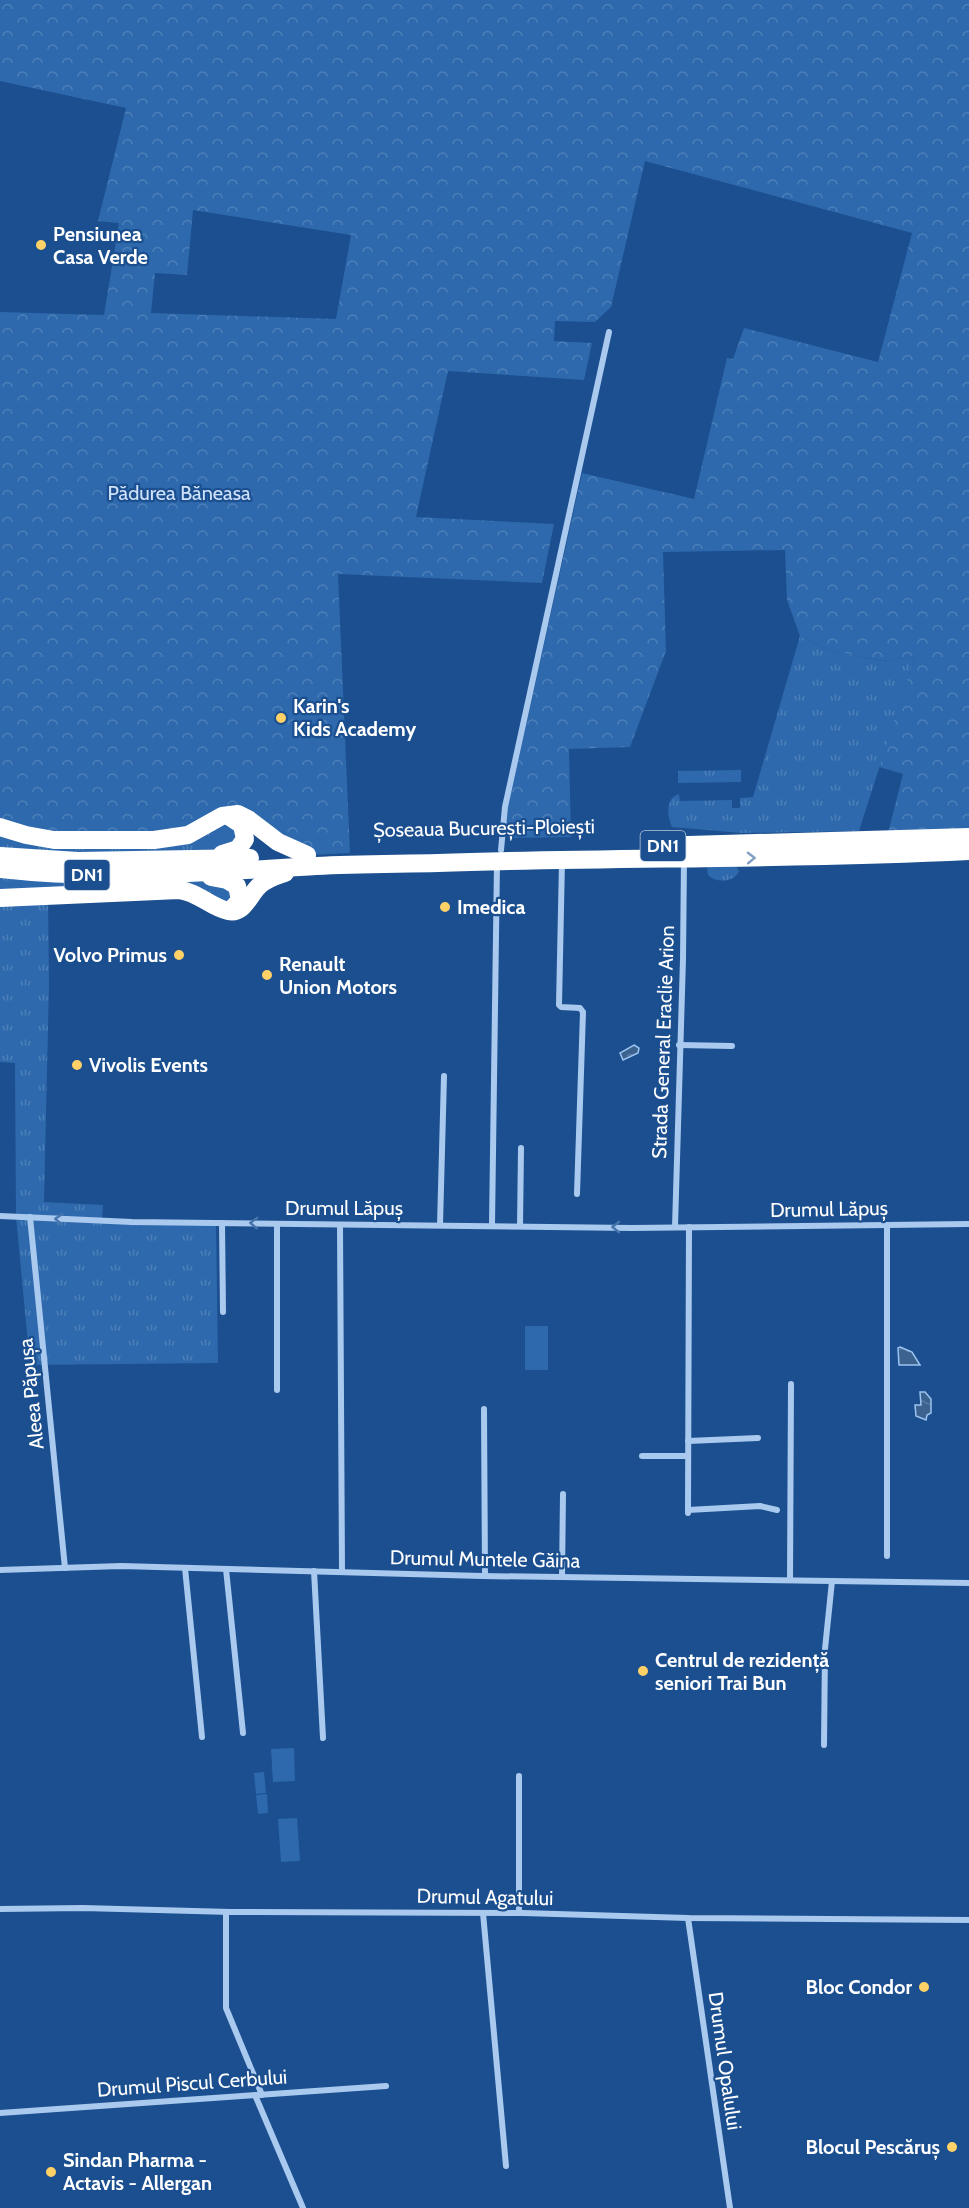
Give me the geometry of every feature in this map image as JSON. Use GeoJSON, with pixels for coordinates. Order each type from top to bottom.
{"type":"FeatureCollection","features":[{"type":"Feature","properties":{"kind":"highway"},"geometry":{"type":"LineString","coordinates":[[0,827],[54,840],[154,840],[188,835],[222,816],[232,814],[243,816],[306,861],[265,882],[257,888],[241,909],[235,912],[228,911],[195,893],[179,890],[0,898]]}},
{"type":"Feature","properties":{"kind":"highway"},"geometry":{"type":"LineString","coordinates":[[194,866],[230,853],[244,843],[245,834],[242,825],[234,819],[222,816]]}},
{"type":"Feature","properties":{"kind":"highway","name":"Șoseaua București-Ploiești"},"geometry":{"type":"LineString","coordinates":[[0,869],[78,875],[174,867],[306,861],[969,837]]}},
{"type":"Feature","properties":{"kind":"highway","name":"Șoseaua București-Ploiești"},"geometry":{"type":"LineString","coordinates":[[499,855],[562,860],[969,851]]}},
{"type":"Feature","properties":{"kind":"highway","name":"Șoseaua București-Ploiești"},"geometry":{"type":"LineString","coordinates":[[0,856],[174,867]]}},
{"type":"Feature","properties":{"kind":"highway"},"geometry":{"type":"LineString","coordinates":[[194,866],[237,886],[240,900],[228,911]]}},
{"type":"Feature","properties":{"kind":"street"},"geometry":{"type":"LineString","coordinates":[[499,855],[501,826],[609,332]]}},
{"type":"Feature","properties":{"kind":"street","name":"Șoseaua București-Ploiești"},"geometry":{"type":"LineString","coordinates":[[492,1225],[499,855]]}},
{"type":"Feature","properties":{"kind":"street","name":"Strada General Eraclie Arion"},"geometry":{"type":"LineString","coordinates":[[675,1227],[684,858]]}},
{"type":"Feature","properties":{"kind":"street","name":"Șoseaua București-Ploiești"},"geometry":{"type":"LineString","coordinates":[[562,860],[559,1005],[580,1008],[583,1012],[577,1194]]}},
{"type":"Feature","properties":{"kind":"street"},"geometry":{"type":"LineString","coordinates":[[679,1045],[732,1046]]}},
{"type":"Feature","properties":{"kind":"street"},"geometry":{"type":"LineString","coordinates":[[440,1225],[444,1076]]}},
{"type":"Feature","properties":{"kind":"street"},"geometry":{"type":"LineString","coordinates":[[520,1226],[521,1148]]}},
{"type":"Feature","properties":{"kind":"street","name":"Drumul Lăpuș"},"geometry":{"type":"LineString","coordinates":[[0,1216],[132,1222],[340,1225],[689,1227],[969,1224]]}},
{"type":"Feature","properties":{"kind":"street","name":"Aleea Păpușa"},"geometry":{"type":"LineString","coordinates":[[30,1217],[65,1568]]}},
{"type":"Feature","properties":{"kind":"street"},"geometry":{"type":"LineString","coordinates":[[222,1223],[223,1312]]}},
{"type":"Feature","properties":{"kind":"street"},"geometry":{"type":"LineString","coordinates":[[277,1224],[277,1390]]}},
{"type":"Feature","properties":{"kind":"street"},"geometry":{"type":"LineString","coordinates":[[340,1225],[342,1572]]}},
{"type":"Feature","properties":{"kind":"street"},"geometry":{"type":"LineString","coordinates":[[887,1225],[887,1556]]}},
{"type":"Feature","properties":{"kind":"street"},"geometry":{"type":"LineString","coordinates":[[689,1227],[688,1511],[760,1506],[777,1510]]}},
{"type":"Feature","properties":{"kind":"street"},"geometry":{"type":"LineString","coordinates":[[790,1384],[790,1580]]}},
{"type":"Feature","properties":{"kind":"street"},"geometry":{"type":"LineString","coordinates":[[484,1409],[485,1576]]}},
{"type":"Feature","properties":{"kind":"street"},"geometry":{"type":"LineString","coordinates":[[688,1441],[758,1438]]}},
{"type":"Feature","properties":{"kind":"street"},"geometry":{"type":"LineString","coordinates":[[642,1456],[688,1456]]}},
{"type":"Feature","properties":{"kind":"street"},"geometry":{"type":"LineString","coordinates":[[562,1577],[563,1494]]}},
{"type":"Feature","properties":{"kind":"street","name":"Drumul Muntele Găina"},"geometry":{"type":"LineString","coordinates":[[0,1570],[121,1566],[485,1576],[969,1583]]}},
{"type":"Feature","properties":{"kind":"street"},"geometry":{"type":"LineString","coordinates":[[185,1568],[202,1737]]}},
{"type":"Feature","properties":{"kind":"street"},"geometry":{"type":"LineString","coordinates":[[226,1569],[243,1733]]}},
{"type":"Feature","properties":{"kind":"street"},"geometry":{"type":"LineString","coordinates":[[314,1571],[323,1738]]}},
{"type":"Feature","properties":{"kind":"street"},"geometry":{"type":"LineString","coordinates":[[824,1745],[825,1649],[832,1581]]}},
{"type":"Feature","properties":{"kind":"street"},"geometry":{"type":"LineString","coordinates":[[519,1776],[519,1913]]}},
{"type":"Feature","properties":{"kind":"street","name":"Drumul Agatului"},"geometry":{"type":"LineString","coordinates":[[0,1909],[82,1908],[226,1912],[519,1913],[687,1918],[969,1920]]}},
{"type":"Feature","properties":{"kind":"street"},"geometry":{"type":"LineString","coordinates":[[226,1912],[226,2008],[303,2208]]}},
{"type":"Feature","properties":{"kind":"street"},"geometry":{"type":"LineString","coordinates":[[483,1913],[507,2166]]}},
{"type":"Feature","properties":{"kind":"street","name":"Drumul Opalului"},"geometry":{"type":"LineString","coordinates":[[687,1918],[730,2208]]}},
{"type":"Feature","properties":{"kind":"street","name":"Drumul Piscul Cerbului"},"geometry":{"type":"LineString","coordinates":[[0,2113],[386,2086]]}},
{"type":"Feature","properties":{"kind":"green space","name":"Pădurea Băneasa"},"geometry":{"type":"Polygon","coordinates":[[[0,0],[969,0],[969,837],[886,841],[903,774],[879,767],[915,656],[883,661],[832,651],[800,636],[787,600],[785,550],[663,552],[666,651],[630,747],[569,749],[571,837],[508,838],[506,825],[508,807],[582,473],[694,499],[727,358],[733,359],[744,328],[878,362],[912,233],[645,161],[611,307],[595,322],[555,321],[554,341],[592,343],[584,380],[448,371],[416,517],[554,524],[542,583],[338,574],[350,853],[307,855],[248,819],[170,839],[0,827],[0,312],[104,315],[119,223],[98,221],[126,108],[0,81],[0,0]],[[193,210],[187,275],[155,273],[151,313],[336,319],[351,235],[193,210]]]}},
{"type":"Feature","properties":{"kind":"green space"},"geometry":{"type":"Polygon","coordinates":[[[800,636],[832,651],[883,661],[915,656],[859,831],[742,833],[672,827],[668,808],[671,799],[679,794],[680,801],[732,800],[732,808],[740,808],[740,798],[753,797],[800,636]]]}},
{"type":"Feature","properties":{"kind":"green space"},"geometry":{"type":"Polygon","coordinates":[[[741,770],[741,782],[678,783],[678,771],[741,770]]]}},
{"type":"Feature","properties":{"kind":"green space"},"geometry":{"type":"Polygon","coordinates":[[[234,819],[238,849],[0,856],[0,827],[234,819]]]}},
{"type":"Feature","properties":{"kind":"green space"},"geometry":{"type":"Polygon","coordinates":[[[736,866],[739,871],[729,880],[720,880],[708,875],[707,868],[736,866]]]}},
{"type":"Feature","properties":{"kind":"green space"},"geometry":{"type":"Polygon","coordinates":[[[0,869],[227,880],[238,904],[199,896],[48,896],[49,983],[44,1202],[103,1205],[102,1221],[216,1223],[218,1363],[30,1365],[16,1216],[15,1063],[0,1062],[0,869]]]}},
{"type":"Feature","properties":{"kind":"green space"},"geometry":{"type":"Polygon","coordinates":[[[525,1326],[548,1326],[548,1370],[525,1370],[525,1326]]]}},
{"type":"Feature","properties":{"kind":"green space"},"geometry":{"type":"Polygon","coordinates":[[[294,1748],[295,1781],[273,1782],[271,1749],[294,1748]]]}},
{"type":"Feature","properties":{"kind":"green space"},"geometry":{"type":"Polygon","coordinates":[[[264,1772],[266,1793],[256,1794],[254,1773],[264,1772]]]}},
{"type":"Feature","properties":{"kind":"green space"},"geometry":{"type":"Polygon","coordinates":[[[267,1794],[268,1813],[258,1814],[256,1795],[267,1794]]]}},
{"type":"Feature","properties":{"kind":"green space"},"geometry":{"type":"Polygon","coordinates":[[[297,1818],[300,1861],[281,1862],[278,1819],[297,1818]]]}},
{"type":"Feature","properties":{"kind":"water"},"geometry":{"type":"Polygon","coordinates":[[[634,1045],[639,1048],[638,1053],[623,1060],[620,1053],[634,1045]]]}},
{"type":"Feature","properties":{"kind":"water"},"geometry":{"type":"Polygon","coordinates":[[[898,1348],[912,1352],[920,1365],[899,1365],[898,1348]]]}},
{"type":"Feature","properties":{"kind":"water"},"geometry":{"type":"Polygon","coordinates":[[[920,1392],[925,1392],[931,1399],[931,1413],[927,1415],[926,1420],[916,1416],[915,1405],[921,1405],[920,1392]]]}},
{"type":"Feature","properties":{"kind":"place","name":"Pensiunea Casa Verde"},"geometry":{"type":"Point","coordinates":[41,245]}},
{"type":"Feature","properties":{"kind":"place","name":"Karin's Kids Academy"},"geometry":{"type":"Point","coordinates":[281,718]}},
{"type":"Feature","properties":{"kind":"place","name":"Imedica"},"geometry":{"type":"Point","coordinates":[445,907]}},
{"type":"Feature","properties":{"kind":"place","name":"Volvo Primus"},"geometry":{"type":"Point","coordinates":[179,955]}},
{"type":"Feature","properties":{"kind":"place","name":"Renault Union Motors"},"geometry":{"type":"Point","coordinates":[267,975]}},
{"type":"Feature","properties":{"kind":"place","name":"Vivolis Events"},"geometry":{"type":"Point","coordinates":[77,1065]}},
{"type":"Feature","properties":{"kind":"place","name":"Centrul de rezidență seniori Trai Bun"},"geometry":{"type":"Point","coordinates":[643,1671]}},
{"type":"Feature","properties":{"kind":"place","name":"Bloc Condor"},"geometry":{"type":"Point","coordinates":[924,1987]}},
{"type":"Feature","properties":{"kind":"place","name":"Blocul Pescăruș"},"geometry":{"type":"Point","coordinates":[952,2147]}},
{"type":"Feature","properties":{"kind":"place","name":"Sindan Pharma - Actavis - Allergan"},"geometry":{"type":"Point","coordinates":[51,2172]}}]}
